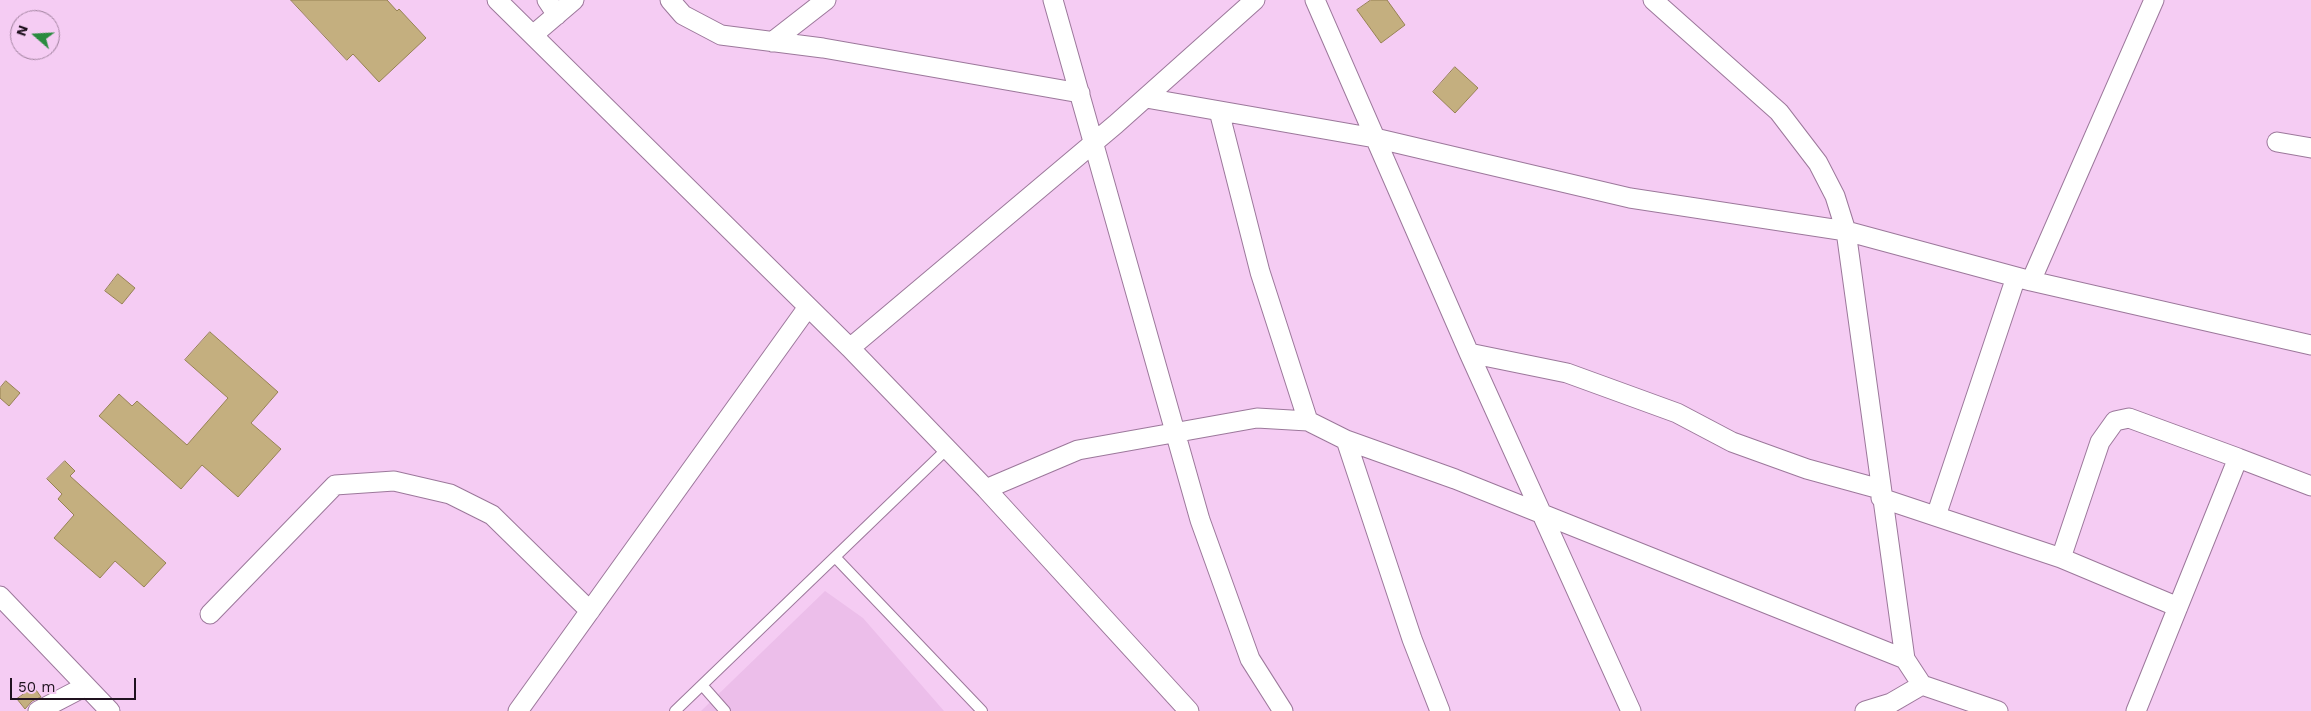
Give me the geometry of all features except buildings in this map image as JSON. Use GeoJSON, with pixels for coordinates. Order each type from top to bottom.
{"type":"FeatureCollection","features":[{"type":"Feature","properties":{"kind":"street"},"geometry":{"type":"LineString","coordinates":[[497,0],[850,348],[986,489],[1188,711]]}},
{"type":"Feature","properties":{"kind":"street"},"geometry":{"type":"LineString","coordinates":[[533,35],[552,7],[574,0]]}},
{"type":"Feature","properties":{"kind":"street"},"geometry":{"type":"LineString","coordinates":[[670,0],[683,15],[721,35],[822,48],[1080,94]]}},
{"type":"Feature","properties":{"kind":"street"},"geometry":{"type":"LineString","coordinates":[[772,42],[826,0]]}},
{"type":"Feature","properties":{"kind":"street"},"geometry":{"type":"LineString","coordinates":[[1053,0],[1200,520],[1250,660],[1283,711]]}},
{"type":"Feature","properties":{"kind":"street"},"geometry":{"type":"LineString","coordinates":[[850,348],[1094,143],[1255,0]]}},
{"type":"Feature","properties":{"kind":"street"},"geometry":{"type":"LineString","coordinates":[[1314,0],[1469,353],[1631,711]]}},
{"type":"Feature","properties":{"kind":"street"},"geometry":{"type":"LineString","coordinates":[[1653,0],[1779,112],[1818,163],[1835,196],[1846,231],[1905,659],[1922,685],[1998,711]]}},
{"type":"Feature","properties":{"kind":"street"},"geometry":{"type":"LineString","coordinates":[[1936,516],[2024,279],[2154,0]]}},
{"type":"Feature","properties":{"kind":"street"},"geometry":{"type":"LineString","coordinates":[[1146,98],[1375,138],[1630,198],[1846,231],[2024,279],[2311,345]]}},
{"type":"Feature","properties":{"kind":"street"},"geometry":{"type":"LineString","coordinates":[[1219,111],[1260,272],[1308,421]]}},
{"type":"Feature","properties":{"kind":"street"},"geometry":{"type":"LineString","coordinates":[[2277,142],[2311,148]]}},
{"type":"Feature","properties":{"kind":"street"},"geometry":{"type":"LineString","coordinates":[[518,711],[808,307]]}},
{"type":"Feature","properties":{"kind":"street"},"geometry":{"type":"LineString","coordinates":[[1469,353],[1567,373],[1677,413],[1732,442],[1881,494],[1936,516],[2061,558],[2178,607]]}},
{"type":"Feature","properties":{"kind":"street"},"geometry":{"type":"LineString","coordinates":[[986,489],[1078,450],[1257,418],[1308,421],[1346,440],[1455,479],[1905,659]]}},
{"type":"Feature","properties":{"kind":"street"},"geometry":{"type":"LineString","coordinates":[[2061,558],[2100,442],[2115,421],[2129,418],[2311,486]]}},
{"type":"Feature","properties":{"kind":"street"},"geometry":{"type":"LineString","coordinates":[[1346,440],[1412,639],[1440,711]]}},
{"type":"Feature","properties":{"kind":"street"},"geometry":{"type":"LineString","coordinates":[[2136,711],[2238,458]]}},
{"type":"Feature","properties":{"kind":"street"},"geometry":{"type":"LineString","coordinates":[[210,614],[335,485],[394,481],[450,494],[492,515],[590,610]]}},
{"type":"Feature","properties":{"kind":"street"},"geometry":{"type":"LineString","coordinates":[[0,596],[110,711]]}},
{"type":"Feature","properties":{"kind":"street"},"geometry":{"type":"LineString","coordinates":[[1865,711],[1892,703],[1922,685]]}},
{"type":"Feature","properties":{"kind":"street"},"geometry":{"type":"LineString","coordinates":[[38,711],[86,686]]}},
{"type":"Feature","properties":{"kind":"lane"},"geometry":{"type":"LineString","coordinates":[[675,711],[947,449]]}},
{"type":"Feature","properties":{"kind":"lane"},"geometry":{"type":"LineString","coordinates":[[835,557],[982,711]]}},
{"type":"Feature","properties":{"kind":"lane"},"geometry":{"type":"LineString","coordinates":[[702,685],[726,711]]}},
{"type":"Feature","properties":{"kind":"shaded area"},"geometry":{"type":"Polygon","coordinates":[[[825,591],[863,618],[944,711],[701,711],[825,591]]]}}]}
